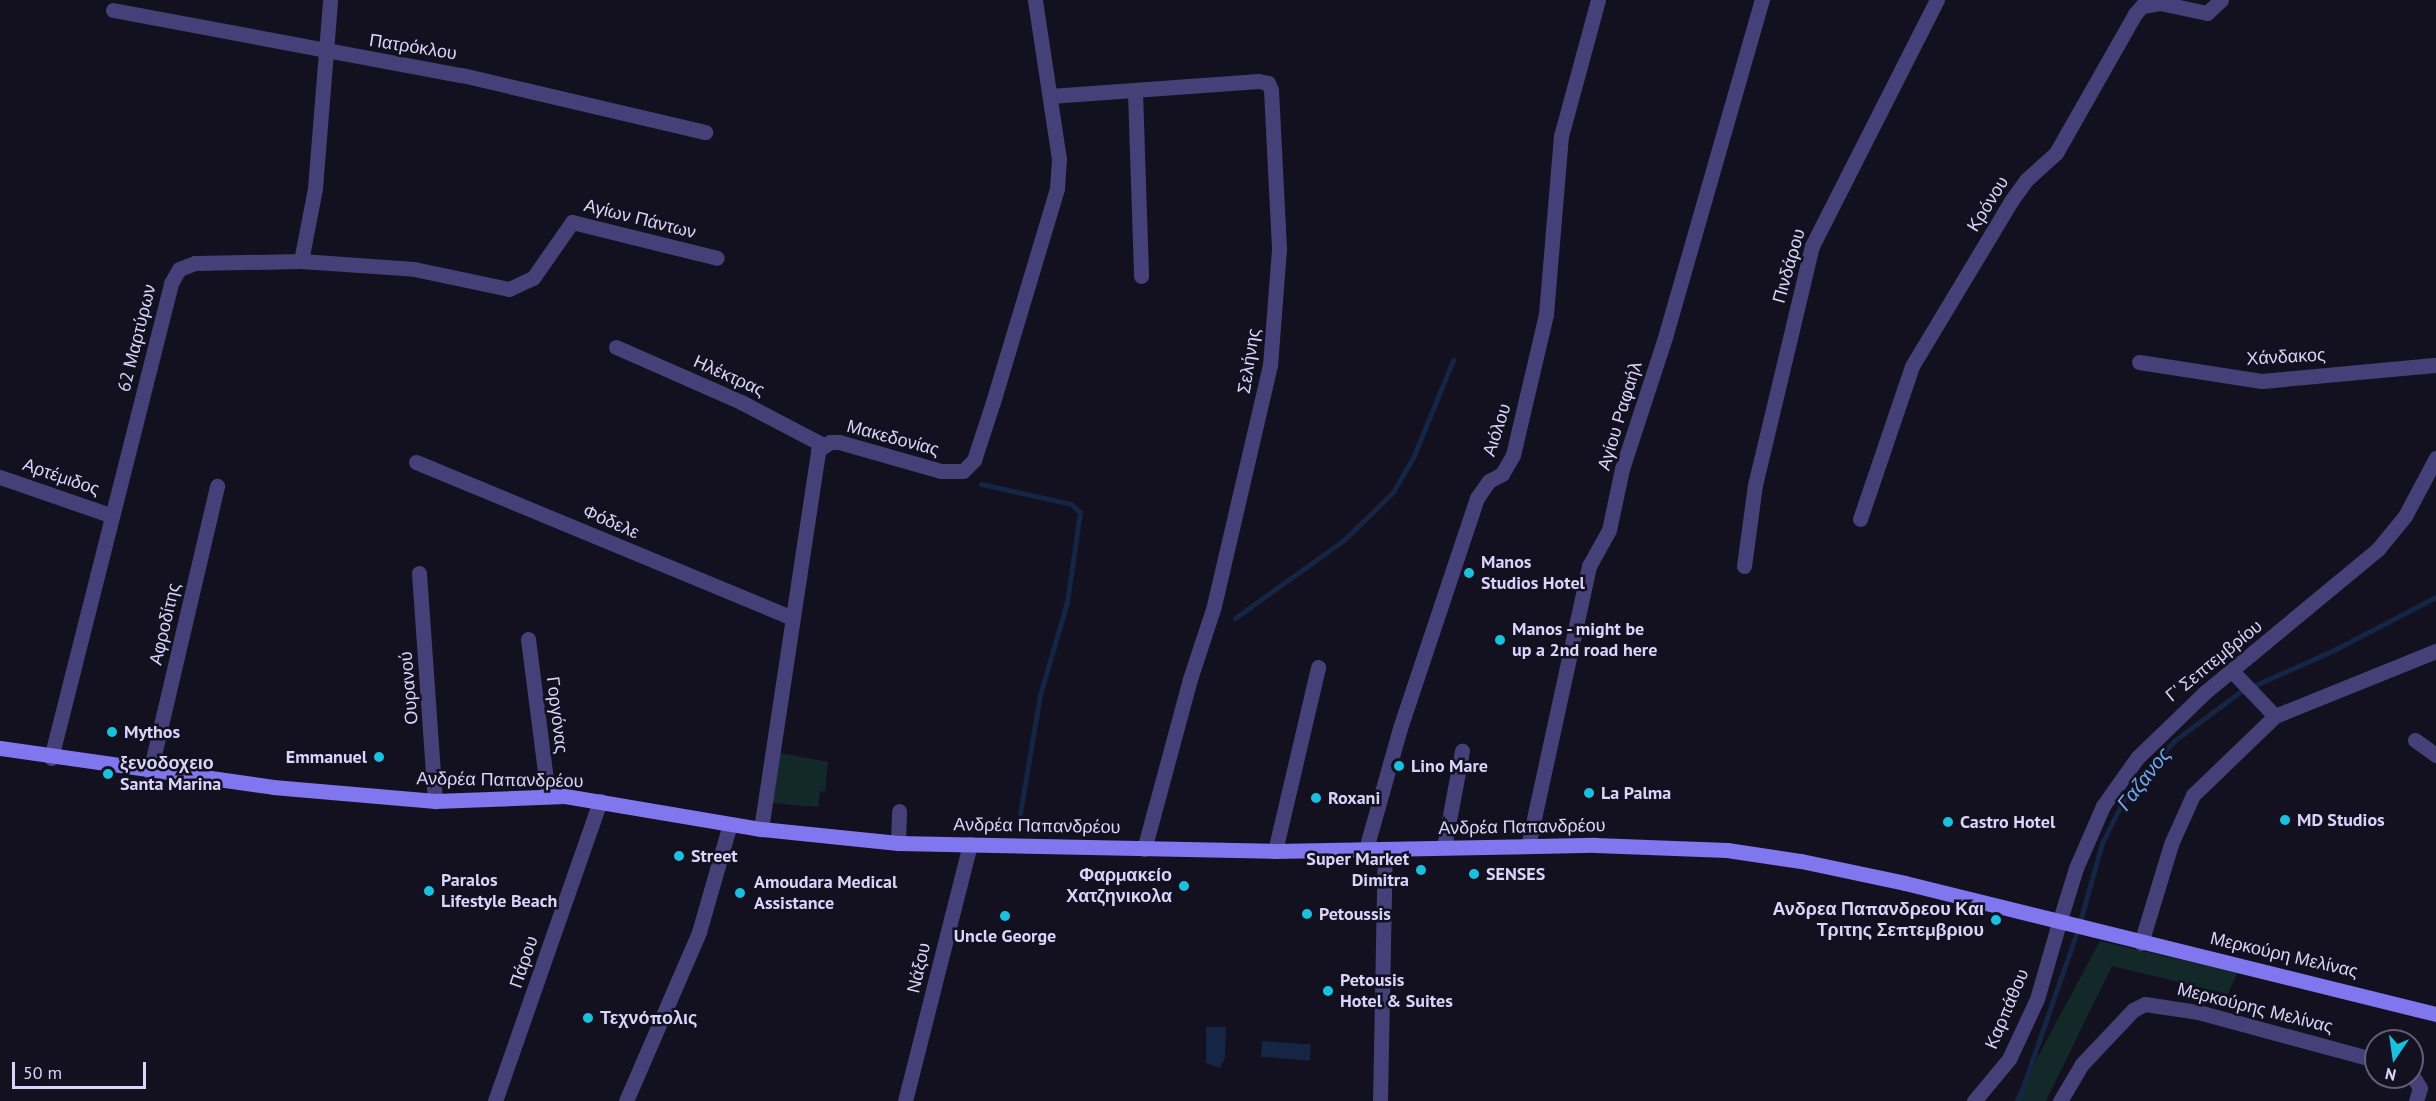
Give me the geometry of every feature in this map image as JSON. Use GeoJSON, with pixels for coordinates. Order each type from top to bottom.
{"type":"FeatureCollection","features":[{"type":"Feature","properties":{"kind":"main road","name":"Ανδρέα Παπανδρέου"},"geometry":{"type":"LineString","coordinates":[[0,748],[51,758],[150,772],[435,801],[548,796],[600,801],[761,829],[898,843],[1275,851],[1528,846],[1687,847],[1771,856],[1905,883],[2121,938]]}},
{"type":"Feature","properties":{"kind":"main road","name":"Μερκούρη Μελίνας"},"geometry":{"type":"LineString","coordinates":[[2121,938],[2235,962],[2436,1014]]}},
{"type":"Feature","properties":{"kind":"street"},"geometry":{"type":"LineString","coordinates":[[301,261],[315,188],[328,53],[330,0]]}},
{"type":"Feature","properties":{"kind":"street","name":"Μακεδονίας"},"geometry":{"type":"LineString","coordinates":[[761,829],[790,617],[815,460],[823,445],[846,444],[954,473],[970,467],[1057,188],[1059,159],[1035,0]]}},
{"type":"Feature","properties":{"kind":"street","name":"Αιόλου"},"geometry":{"type":"LineString","coordinates":[[1366,849],[1400,728],[1477,498],[1489,481],[1502,474],[1514,455],[1546,314],[1561,136],[1598,0]]}},
{"type":"Feature","properties":{"kind":"street","name":"Αγίου Ραφαήλ"},"geometry":{"type":"LineString","coordinates":[[1528,846],[1589,566],[1610,530],[1622,469],[1666,334],[1762,0]]}},
{"type":"Feature","properties":{"kind":"street","name":"Πινδάρου"},"geometry":{"type":"LineString","coordinates":[[1744,566],[1755,485],[1812,246],[1937,0]]}},
{"type":"Feature","properties":{"kind":"street","name":"Κρόνου"},"geometry":{"type":"LineString","coordinates":[[1860,519],[1912,366],[2010,201],[2026,180],[2053,157],[2135,14],[2142,6],[2160,3],[2207,13],[2221,0]]}},
{"type":"Feature","properties":{"kind":"street","name":"Πατρόκλου"},"geometry":{"type":"LineString","coordinates":[[113,10],[328,53],[462,75],[705,132]]}},
{"type":"Feature","properties":{"kind":"street","name":"Σελήνης"},"geometry":{"type":"LineString","coordinates":[[1050,96],[1268,83],[1279,249],[1270,365],[1246,477],[1214,606],[1190,679],[1144,849]]}},
{"type":"Feature","properties":{"kind":"street"},"geometry":{"type":"LineString","coordinates":[[1135,92],[1141,276]]}},
{"type":"Feature","properties":{"kind":"street","name":"Αγίων Πάντων"},"geometry":{"type":"LineString","coordinates":[[301,261],[414,269],[509,290],[533,278],[572,222],[717,258]]}},
{"type":"Feature","properties":{"kind":"street","name":"62 Μαρτύρων"},"geometry":{"type":"LineString","coordinates":[[51,758],[163,307],[179,269],[195,263],[301,261]]}},
{"type":"Feature","properties":{"kind":"street","name":"Ηλέκτρας"},"geometry":{"type":"LineString","coordinates":[[616,347],[741,402],[823,445]]}},
{"type":"Feature","properties":{"kind":"street","name":"Χάνδακος"},"geometry":{"type":"LineString","coordinates":[[2139,362],[2262,381],[2436,365]]}},
{"type":"Feature","properties":{"kind":"street","name":"Γ' Σεπτεμβρίου"},"geometry":{"type":"LineString","coordinates":[[2064,924],[2090,834],[2118,782],[2166,726],[2378,549],[2405,516],[2436,458]]}},
{"type":"Feature","properties":{"kind":"street","name":"Φόδελε"},"geometry":{"type":"LineString","coordinates":[[416,462],[790,617]]}},
{"type":"Feature","properties":{"kind":"street","name":"Αρτέμιδος"},"geometry":{"type":"LineString","coordinates":[[0,477],[110,515]]}},
{"type":"Feature","properties":{"kind":"street","name":"Αφροδίτης"},"geometry":{"type":"LineString","coordinates":[[150,772],[218,486]]}},
{"type":"Feature","properties":{"kind":"street","name":"Ουρανού"},"geometry":{"type":"LineString","coordinates":[[419,573],[435,801]]}},
{"type":"Feature","properties":{"kind":"street","name":"Γοργόνας"},"geometry":{"type":"LineString","coordinates":[[528,639],[548,796]]}},
{"type":"Feature","properties":{"kind":"street"},"geometry":{"type":"LineString","coordinates":[[2141,943],[2153,896],[2184,810],[2193,795],[2231,763],[2272,712],[2383,676],[2436,651]]}},
{"type":"Feature","properties":{"kind":"street"},"geometry":{"type":"LineString","coordinates":[[1275,851],[1318,667]]}},
{"type":"Feature","properties":{"kind":"street"},"geometry":{"type":"LineString","coordinates":[[2232,671],[2272,712]]}},
{"type":"Feature","properties":{"kind":"street"},"geometry":{"type":"LineString","coordinates":[[2415,740],[2436,756]]}},
{"type":"Feature","properties":{"kind":"street"},"geometry":{"type":"LineString","coordinates":[[1444,847],[1462,751]]}},
{"type":"Feature","properties":{"kind":"street","name":"Πάρου"},"geometry":{"type":"LineString","coordinates":[[495,1101],[600,801]]}},
{"type":"Feature","properties":{"kind":"street"},"geometry":{"type":"LineString","coordinates":[[898,811],[898,843]]}},
{"type":"Feature","properties":{"kind":"street"},"geometry":{"type":"LineString","coordinates":[[626,1101],[702,923],[730,824]]}},
{"type":"Feature","properties":{"kind":"street","name":"Νάξου"},"geometry":{"type":"LineString","coordinates":[[905,1101],[970,844]]}},
{"type":"Feature","properties":{"kind":"street"},"geometry":{"type":"LineString","coordinates":[[1380,1101],[1385,849]]}},
{"type":"Feature","properties":{"kind":"street","name":"Καρπάθου"},"geometry":{"type":"LineString","coordinates":[[1974,1101],[2009,1059],[2037,999],[2064,924]]}},
{"type":"Feature","properties":{"kind":"street","name":"Μερκούρης Μελίνας"},"geometry":{"type":"LineString","coordinates":[[2060,1101],[2082,1064],[2133,1010],[2145,1004],[2198,1012],[2364,1057]]}},
{"type":"Feature","properties":{"kind":"green space"},"geometry":{"type":"Polygon","coordinates":[[[775,752],[828,762],[825,792],[820,791],[818,807],[770,803],[775,752]]]}},
{"type":"Feature","properties":{"kind":"green space"},"geometry":{"type":"Polygon","coordinates":[[[2100,941],[2237,973],[2228,994],[2112,966],[2046,1101],[2014,1101],[2100,941]]]}},
{"type":"Feature","properties":{"kind":"water"},"geometry":{"type":"Polygon","coordinates":[[[1206,1027],[1226,1027],[1225,1058],[1220,1068],[1206,1063],[1206,1027]]]}},
{"type":"Feature","properties":{"kind":"water"},"geometry":{"type":"Polygon","coordinates":[[[1262,1041],[1311,1044],[1310,1060],[1261,1057],[1262,1041]]]}},
{"type":"Feature","properties":{"kind":"waterway"},"geometry":{"type":"LineString","coordinates":[[1235,618],[1344,540],[1393,492],[1413,458],[1453,360]]}},
{"type":"Feature","properties":{"kind":"waterway"},"geometry":{"type":"LineString","coordinates":[[981,484],[1071,504],[1080,512],[1067,602],[1040,695],[1020,813]]}},
{"type":"Feature","properties":{"kind":"waterway","name":"Γαζανος"},"geometry":{"type":"LineString","coordinates":[[2018,1101],[2077,932],[2102,843],[2123,801],[2141,779],[2174,741],[2240,692],[2336,649],[2436,597]]}},
{"type":"Feature","properties":{"kind":"place","name":"Manos Studios Hotel"},"geometry":{"type":"Point","coordinates":[1469,573]}},
{"type":"Feature","properties":{"kind":"place","name":"Manos - might be up a 2nd road here"},"geometry":{"type":"Point","coordinates":[1500,640]}},
{"type":"Feature","properties":{"kind":"place","name":"Mythos"},"geometry":{"type":"Point","coordinates":[112,732]}},
{"type":"Feature","properties":{"kind":"place","name":"Emmanuel"},"geometry":{"type":"Point","coordinates":[379,757]}},
{"type":"Feature","properties":{"kind":"place","name":"Lino Mare"},"geometry":{"type":"Point","coordinates":[1399,766]}},
{"type":"Feature","properties":{"kind":"place","name":"ξενοδοχειο Santa Marina"},"geometry":{"type":"Point","coordinates":[108,774]}},
{"type":"Feature","properties":{"kind":"place","name":"La Palma"},"geometry":{"type":"Point","coordinates":[1589,793]}},
{"type":"Feature","properties":{"kind":"place","name":"Roxani"},"geometry":{"type":"Point","coordinates":[1316,798]}},
{"type":"Feature","properties":{"kind":"place","name":"MD Studios"},"geometry":{"type":"Point","coordinates":[2285,820]}},
{"type":"Feature","properties":{"kind":"place","name":"Castro Hotel"},"geometry":{"type":"Point","coordinates":[1948,822]}},
{"type":"Feature","properties":{"kind":"place","name":"Street"},"geometry":{"type":"Point","coordinates":[679,856]}},
{"type":"Feature","properties":{"kind":"place","name":"Super Market Dimitra"},"geometry":{"type":"Point","coordinates":[1421,870]}},
{"type":"Feature","properties":{"kind":"place","name":"SENSES"},"geometry":{"type":"Point","coordinates":[1474,874]}},
{"type":"Feature","properties":{"kind":"place","name":"Φαρμακείο Χατζηνικολα"},"geometry":{"type":"Point","coordinates":[1184,886]}},
{"type":"Feature","properties":{"kind":"place","name":"Paralos Lifestyle Beach"},"geometry":{"type":"Point","coordinates":[429,891]}},
{"type":"Feature","properties":{"kind":"place","name":"Amoudara Medical Assistance"},"geometry":{"type":"Point","coordinates":[740,893]}},
{"type":"Feature","properties":{"kind":"place","name":"Petoussis"},"geometry":{"type":"Point","coordinates":[1307,914]}},
{"type":"Feature","properties":{"kind":"place","name":"Uncle George"},"geometry":{"type":"Point","coordinates":[1005,916]}},
{"type":"Feature","properties":{"kind":"place","name":"Ανδρεα Παπανδρεου Και Τριτης Σεπτεμβριου"},"geometry":{"type":"Point","coordinates":[1996,920]}},
{"type":"Feature","properties":{"kind":"place","name":"Petousis Hotel & Suites"},"geometry":{"type":"Point","coordinates":[1328,991]}},
{"type":"Feature","properties":{"kind":"place","name":"Τεχνόπολις"},"geometry":{"type":"Point","coordinates":[588,1018]}}]}
